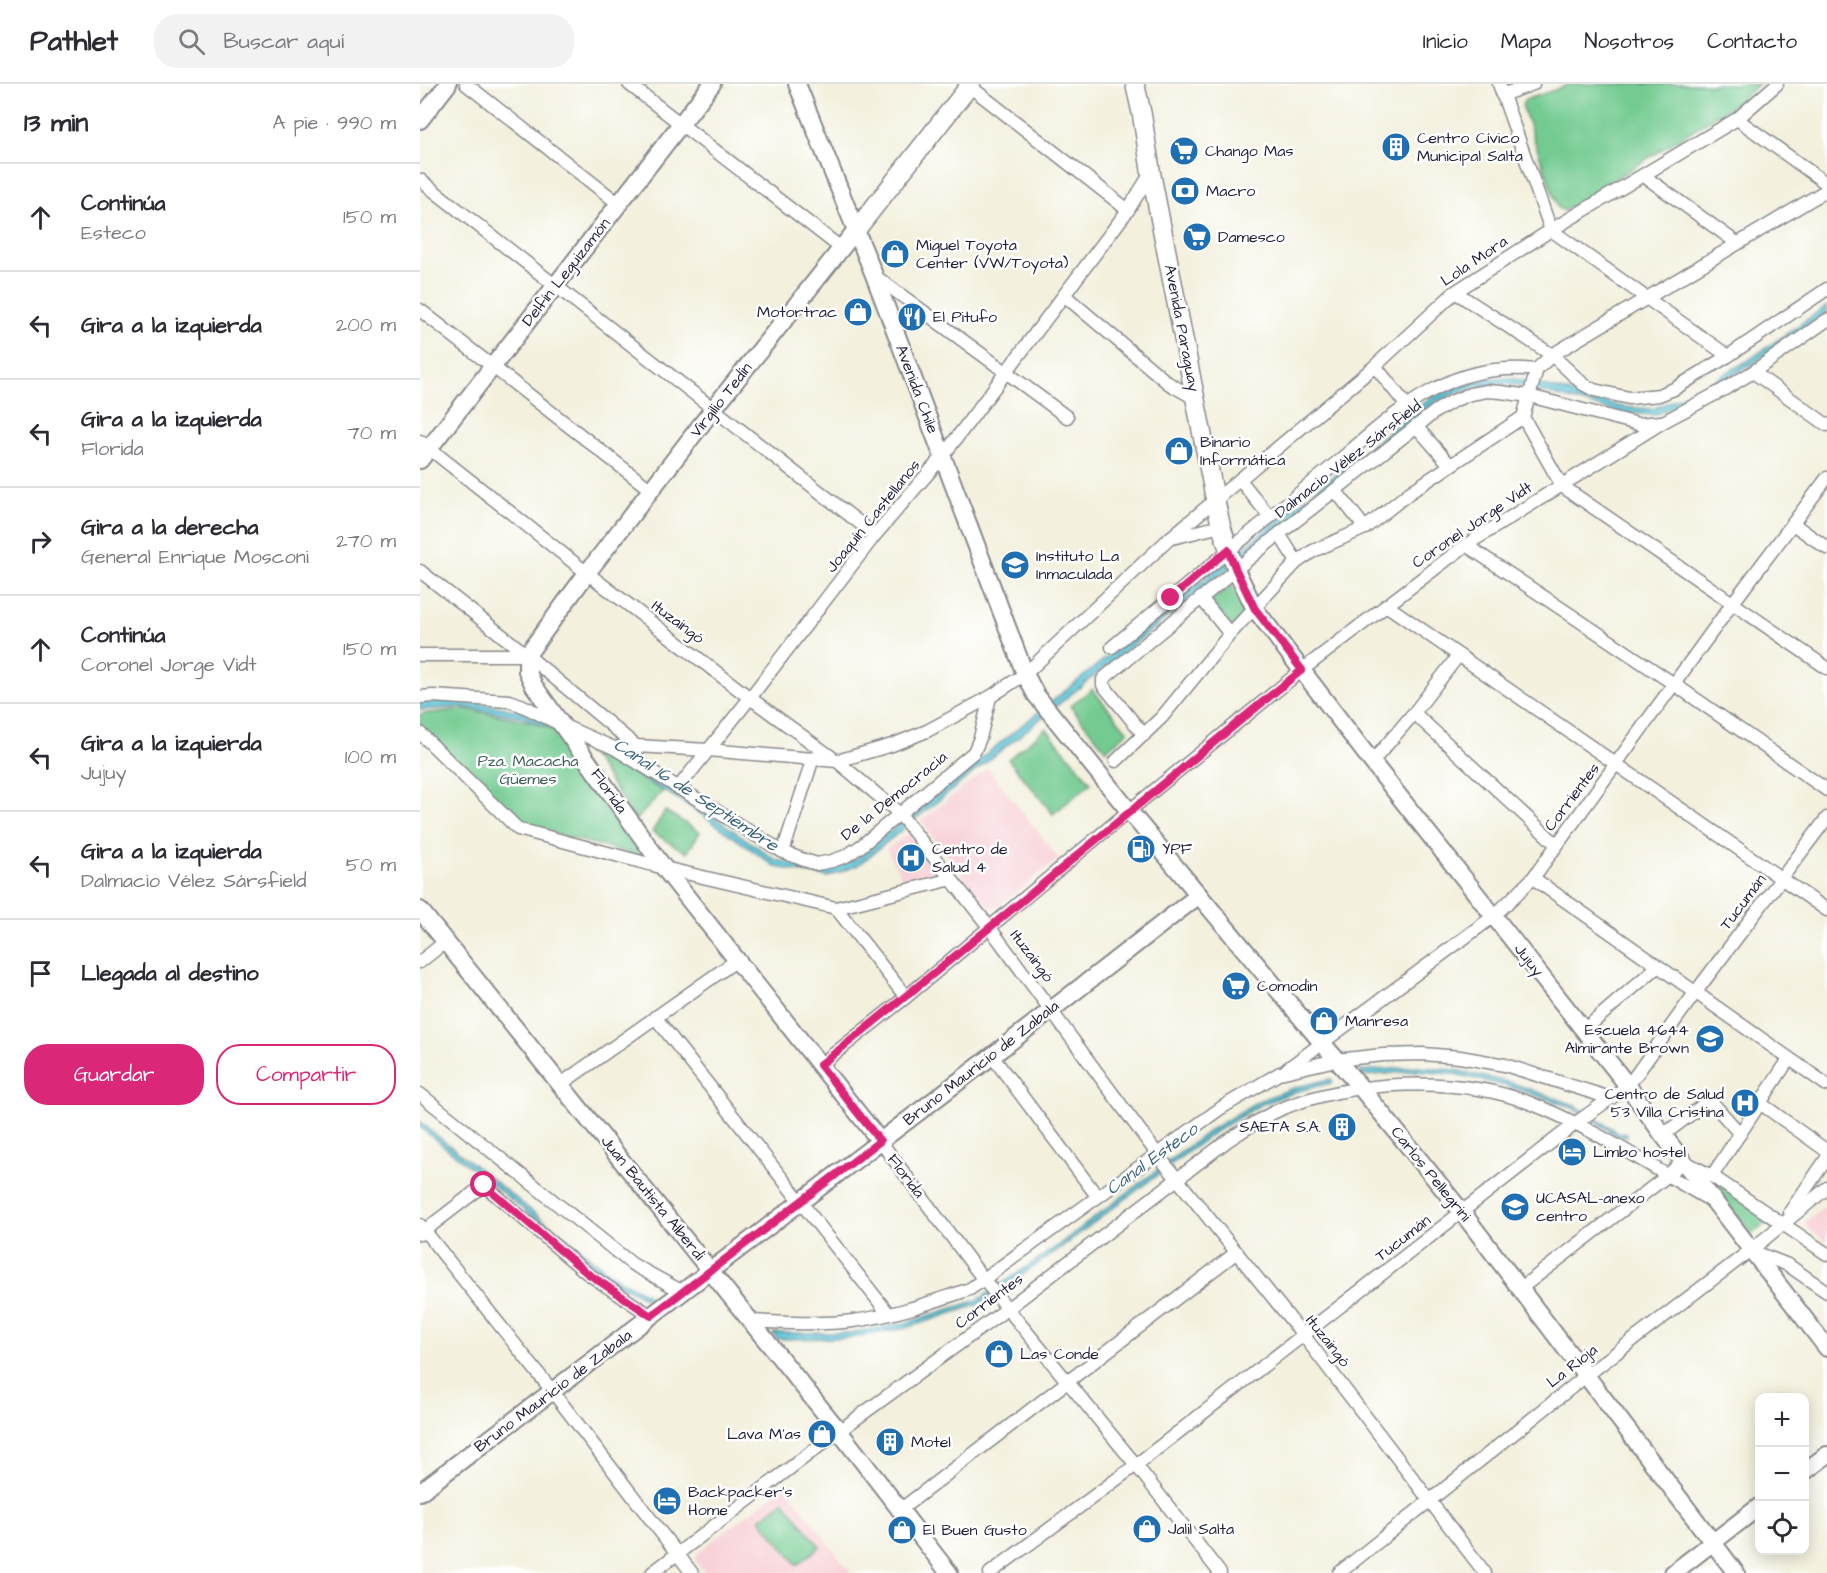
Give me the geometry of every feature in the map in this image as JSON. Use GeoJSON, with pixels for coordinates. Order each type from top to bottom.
{"type":"FeatureCollection","features":[{"type":"Feature","properties":{"kind":"main road","name":"Avenida Paraguay"},"geometry":{"type":"LineString","coordinates":[[1135,84],[1215,500],[1228,550]]}},
{"type":"Feature","properties":{"kind":"main road"},"geometry":{"type":"LineString","coordinates":[[1142,84],[1142,115]]}},
{"type":"Feature","properties":{"kind":"main road","name":"Virgilio Tedín"},"geometry":{"type":"LineString","coordinates":[[856,230],[969,85]]}},
{"type":"Feature","properties":{"kind":"street"},"geometry":{"type":"LineString","coordinates":[[420,120],[448,84]]}},
{"type":"Feature","properties":{"kind":"street"},"geometry":{"type":"LineString","coordinates":[[466,84],[619,204]]}},
{"type":"Feature","properties":{"kind":"street"},"geometry":{"type":"LineString","coordinates":[[629,84],[841,248]]}},
{"type":"Feature","properties":{"kind":"street","name":"Delfín Leguizamón"},"geometry":{"type":"LineString","coordinates":[[423,450],[493,366],[712,84]]}},
{"type":"Feature","properties":{"kind":"street","name":"Avenida Chile"},"geometry":{"type":"LineString","coordinates":[[797,84],[874,275],[1025,674],[1036,695],[1110,787]]}},
{"type":"Feature","properties":{"kind":"street"},"geometry":{"type":"LineString","coordinates":[[1533,84],[1501,89],[1551,230],[1728,356]]}},
{"type":"Feature","properties":{"kind":"street","name":"Lola Mora"},"geometry":{"type":"LineString","coordinates":[[837,761],[892,745],[927,731],[990,697],[1025,674],[1170,538],[1375,366],[1455,292],[1551,230],[1737,120],[1777,84]]}},
{"type":"Feature","properties":{"kind":"street"},"geometry":{"type":"LineString","coordinates":[[969,85],[1128,210]]}},
{"type":"Feature","properties":{"kind":"street"},"geometry":{"type":"LineString","coordinates":[[1737,120],[1827,184]]}},
{"type":"Feature","properties":{"kind":"street","name":"Joaquín Castellanos"},"geometry":{"type":"LineString","coordinates":[[678,788],[875,536],[943,456],[1128,210],[1151,173]]}},
{"type":"Feature","properties":{"kind":"street"},"geometry":{"type":"LineString","coordinates":[[1644,176],[1737,243]]}},
{"type":"Feature","properties":{"kind":"street"},"geometry":{"type":"LineString","coordinates":[[420,180],[875,536]]}},
{"type":"Feature","properties":{"kind":"street"},"geometry":{"type":"LineString","coordinates":[[1116,761],[1162,717],[1230,634],[1297,562],[1313,551],[1365,528],[1409,493],[1523,417],[1535,374],[1552,355],[1827,190]]}},
{"type":"Feature","properties":{"kind":"street","name":"Virgilio Tedín"},"geometry":{"type":"LineString","coordinates":[[527,655],[714,408],[856,230]]}},
{"type":"Feature","properties":{"kind":"street"},"geometry":{"type":"LineString","coordinates":[[874,275],[1067,417]]}},
{"type":"Feature","properties":{"kind":"street"},"geometry":{"type":"LineString","coordinates":[[1455,292],[1552,355],[1583,384],[1594,390],[1629,398],[1659,395],[1674,390],[1827,289]]}},
{"type":"Feature","properties":{"kind":"street"},"geometry":{"type":"LineString","coordinates":[[1064,295],[1168,383],[1196,399]]}},
{"type":"Feature","properties":{"kind":"street"},"geometry":{"type":"LineString","coordinates":[[420,310],[651,490]]}},
{"type":"Feature","properties":{"kind":"street","name":"Coronel Jorge Vidt"},"geometry":{"type":"LineString","coordinates":[[820,1065],[906,997],[1302,670],[1466,545],[1663,422],[1753,372],[1827,320]]}},
{"type":"Feature","properties":{"kind":"street"},"geometry":{"type":"LineString","coordinates":[[1375,366],[1407,406]]}},
{"type":"Feature","properties":{"kind":"street","name":"Dalmacio Vélez Sársfield"},"geometry":{"type":"LineString","coordinates":[[1112,647],[1407,406],[1445,384],[1464,377],[1508,368],[1535,374]]}},
{"type":"Feature","properties":{"kind":"street"},"geometry":{"type":"LineString","coordinates":[[1753,372],[1827,425]]}},
{"type":"Feature","properties":{"kind":"street","name":"Dalmacio Vélez Sársfield"},"geometry":{"type":"LineString","coordinates":[[1144,735],[1103,685],[1103,679],[1279,534],[1436,411],[1470,394],[1501,392],[1529,396],[1638,423],[1663,422]]}},
{"type":"Feature","properties":{"kind":"street"},"geometry":{"type":"LineString","coordinates":[[1523,417],[1562,486],[1827,668]]}},
{"type":"Feature","properties":{"kind":"street"},"geometry":{"type":"LineString","coordinates":[[1416,426],[1450,465]]}},
{"type":"Feature","properties":{"kind":"street","name":"Ituzaingó"},"geometry":{"type":"LineString","coordinates":[[423,450],[750,698],[837,761],[899,813],[990,928],[1159,1156],[1304,1336],[1485,1573]]}},
{"type":"Feature","properties":{"kind":"street","name":"Corrientes"},"geometry":{"type":"LineString","coordinates":[[751,1321],[801,1323],[854,1321],[927,1304],[986,1283],[1097,1196],[1159,1156],[1221,1108],[1323,1044],[1494,916],[1533,878],[1732,604],[1827,478]]}},
{"type":"Feature","properties":{"kind":"street"},"geometry":{"type":"LineString","coordinates":[[1240,480],[1270,517]]}},
{"type":"Feature","properties":{"kind":"street"},"geometry":{"type":"LineString","coordinates":[[1335,490],[1365,528]]}},
{"type":"Feature","properties":{"kind":"street"},"geometry":{"type":"LineString","coordinates":[[1793,524],[1827,548]]}},
{"type":"Feature","properties":{"kind":"street"},"geometry":{"type":"LineString","coordinates":[[1170,538],[1221,526]]}},
{"type":"Feature","properties":{"kind":"street"},"geometry":{"type":"LineString","coordinates":[[1279,534],[1297,562]]}},
{"type":"Feature","properties":{"kind":"street"},"geometry":{"type":"LineString","coordinates":[[1466,545],[1827,790]]}},
{"type":"Feature","properties":{"kind":"street","name":"Avenida Paraguay"},"geometry":{"type":"LineString","coordinates":[[1228,550],[1236,570]]}},
{"type":"Feature","properties":{"kind":"street","name":"Jujuy"},"geometry":{"type":"LineString","coordinates":[[1236,570],[1255,609],[1372,762],[1628,1086],[1827,1348]]}},
{"type":"Feature","properties":{"kind":"street"},"geometry":{"type":"LineString","coordinates":[[420,571],[527,655],[636,746]]}},
{"type":"Feature","properties":{"kind":"street"},"geometry":{"type":"LineString","coordinates":[[1201,598],[1230,634]]}},
{"type":"Feature","properties":{"kind":"street"},"geometry":{"type":"LineString","coordinates":[[1386,605],[1827,910]]}},
{"type":"Feature","properties":{"kind":"street"},"geometry":{"type":"LineString","coordinates":[[420,655],[527,655]]}},
{"type":"Feature","properties":{"kind":"street"},"geometry":{"type":"LineString","coordinates":[[527,655],[527,671],[534,686],[564,726]]}},
{"type":"Feature","properties":{"kind":"street"},"geometry":{"type":"LineString","coordinates":[[1372,762],[1458,656]]}},
{"type":"Feature","properties":{"kind":"street","name":"De la Democracia"},"geometry":{"type":"LineString","coordinates":[[420,697],[509,701],[521,705],[614,748],[783,852],[817,864],[846,856],[861,846],[975,752],[990,697]]}},
{"type":"Feature","properties":{"kind":"street"},"geometry":{"type":"LineString","coordinates":[[1414,713],[1557,845]]}},
{"type":"Feature","properties":{"kind":"street","name":"Florida"},"geometry":{"type":"LineString","coordinates":[[564,726],[664,868],[880,1141],[1004,1306],[1136,1466],[1220,1573]]}},
{"type":"Feature","properties":{"kind":"street"},"geometry":{"type":"LineString","coordinates":[[420,733],[519,829],[664,868],[836,908],[952,879]]}},
{"type":"Feature","properties":{"kind":"street"},"geometry":{"type":"LineString","coordinates":[[614,748],[636,746],[708,750],[837,761]]}},
{"type":"Feature","properties":{"kind":"street"},"geometry":{"type":"LineString","coordinates":[[783,852],[813,758]]}},
{"type":"Feature","properties":{"kind":"street","name":"Carlos Pellegrini"},"geometry":{"type":"LineString","coordinates":[[1110,787],[1462,1212],[1736,1573]]}},
{"type":"Feature","properties":{"kind":"street","name":"Tucumán"},"geometry":{"type":"LineString","coordinates":[[990,1573],[1136,1466],[1628,1086],[1827,818]]}},
{"type":"Feature","properties":{"kind":"street"},"geometry":{"type":"LineString","coordinates":[[1533,878],[1827,1085]]}},
{"type":"Feature","properties":{"kind":"street","name":"Bruno Mauricio de Zabala"},"geometry":{"type":"LineString","coordinates":[[420,1492],[992,1056],[1199,895]]}},
{"type":"Feature","properties":{"kind":"street"},"geometry":{"type":"LineString","coordinates":[[836,908],[906,997]]}},
{"type":"Feature","properties":{"kind":"street","name":"Juan Bautista Alberdi"},"geometry":{"type":"LineString","coordinates":[[420,910],[839,1431],[949,1573]]}},
{"type":"Feature","properties":{"kind":"street"},"geometry":{"type":"LineString","coordinates":[[420,962],[445,942]]}},
{"type":"Feature","properties":{"kind":"street"},"geometry":{"type":"LineString","coordinates":[[561,1083],[737,960]]}},
{"type":"Feature","properties":{"kind":"street"},"geometry":{"type":"LineString","coordinates":[[1584,1030],[1657,967]]}},
{"type":"Feature","properties":{"kind":"street"},"geometry":{"type":"LineString","coordinates":[[655,1017],[888,1313]]}},
{"type":"Feature","properties":{"kind":"street","name":"Corrientes"},"geometry":{"type":"LineString","coordinates":[[1280,1073],[1336,1060],[1423,1054],[1460,1057],[1505,1065],[1610,1098]]}},
{"type":"Feature","properties":{"kind":"street"},"geometry":{"type":"LineString","coordinates":[[992,1056],[1097,1196]]}},
{"type":"Feature","properties":{"kind":"street"},"geometry":{"type":"LineString","coordinates":[[1712,1176],[1789,1059]]}},
{"type":"Feature","properties":{"kind":"street","name":"Corrientes"},"geometry":{"type":"LineString","coordinates":[[652,1573],[1175,1176],[1248,1127],[1280,1110],[1316,1097],[1361,1088],[1434,1084],[1492,1091],[1579,1122],[1715,1203]]}},
{"type":"Feature","properties":{"kind":"street"},"geometry":{"type":"LineString","coordinates":[[420,1094],[632,1264],[683,1292]]}},
{"type":"Feature","properties":{"kind":"street"},"geometry":{"type":"LineString","coordinates":[[1664,1136],[1710,1100],[1740,1134]]}},
{"type":"Feature","properties":{"kind":"street"},"geometry":{"type":"LineString","coordinates":[[1760,1103],[1827,1150]]}},
{"type":"Feature","properties":{"kind":"street"},"geometry":{"type":"LineString","coordinates":[[1783,1223],[1827,1158]]}},
{"type":"Feature","properties":{"kind":"street"},"geometry":{"type":"LineString","coordinates":[[1521,1288],[1667,1176],[1683,1161],[1712,1176],[1827,1254]]}},
{"type":"Feature","properties":{"kind":"street"},"geometry":{"type":"LineString","coordinates":[[651,1316],[587,1273],[484,1185],[421,1230],[553,1392],[692,1573]]}},
{"type":"Feature","properties":{"kind":"street","name":"La Rioja"},"geometry":{"type":"LineString","coordinates":[[1339,1573],[1587,1375],[1751,1250],[1827,1188]]}},
{"type":"Feature","properties":{"kind":"street"},"geometry":{"type":"LineString","coordinates":[[1751,1250],[1788,1265],[1827,1292]]}},
{"type":"Feature","properties":{"kind":"street"},"geometry":{"type":"LineString","coordinates":[[900,1510],[1237,1252]]}},
{"type":"Feature","properties":{"kind":"street"},"geometry":{"type":"LineString","coordinates":[[1809,1468],[1827,1455]]}},
{"type":"Feature","properties":{"kind":"street"},"geometry":{"type":"LineString","coordinates":[[1673,1573],[1755,1510]]}},
{"type":"Feature","properties":{"kind":"shaded area"},"geometry":{"type":"Polygon","coordinates":[[[988,768],[1059,859],[996,908],[988,907],[920,821],[988,768]]]}},
{"type":"Feature","properties":{"kind":"shaded area","name":"Centro de Salud 4"},"geometry":{"type":"Polygon","coordinates":[[[910,832],[938,868],[937,873],[904,881],[886,849],[910,832]]]}},
{"type":"Feature","properties":{"kind":"shaded area"},"geometry":{"type":"Polygon","coordinates":[[[1827,1204],[1827,1243],[1806,1227],[1805,1222],[1827,1204]]]}},
{"type":"Feature","properties":{"kind":"shaded area"},"geometry":{"type":"Polygon","coordinates":[[[785,1486],[851,1573],[705,1573],[695,1561],[697,1553],[785,1486]]]}},
{"type":"Feature","properties":{"kind":"green space"},"geometry":{"type":"Polygon","coordinates":[[[1571,84],[1759,84],[1735,104],[1564,211],[1558,208],[1522,105],[1525,100],[1571,84]]]}},
{"type":"Feature","properties":{"kind":"green space"},"geometry":{"type":"Polygon","coordinates":[[[1232,584],[1246,613],[1232,628],[1211,601],[1232,584]]]}},
{"type":"Feature","properties":{"kind":"green space"},"geometry":{"type":"Polygon","coordinates":[[[1092,689],[1128,732],[1106,750],[1070,706],[1092,689]]]}},
{"type":"Feature","properties":{"kind":"green space","name":"Pza. Macacha Güemes"},"geometry":{"type":"Polygon","coordinates":[[[465,709],[529,721],[560,732],[649,858],[522,827],[420,731],[420,714],[465,709]]]}},
{"type":"Feature","properties":{"kind":"green space"},"geometry":{"type":"Polygon","coordinates":[[[1046,728],[1091,783],[1053,814],[1008,759],[1046,728]]]}},
{"type":"Feature","properties":{"kind":"green space"},"geometry":{"type":"Polygon","coordinates":[[[587,748],[663,791],[636,820],[587,748]]]}},
{"type":"Feature","properties":{"kind":"green space"},"geometry":{"type":"Polygon","coordinates":[[[665,811],[700,832],[687,853],[652,832],[665,811]]]}},
{"type":"Feature","properties":{"kind":"green space"},"geometry":{"type":"Polygon","coordinates":[[[1718,1184],[1769,1220],[1752,1234],[1714,1187],[1718,1184]]]}},
{"type":"Feature","properties":{"kind":"green space"},"geometry":{"type":"Polygon","coordinates":[[[784,1501],[820,1547],[797,1565],[760,1519],[784,1501]]]}},
{"type":"Feature","properties":{"kind":"water"},"geometry":{"type":"Polygon","coordinates":[[[1827,306],[1827,313],[1750,365],[1700,395],[1654,415],[1620,413],[1521,386],[1504,384],[1476,386],[1437,401],[858,865],[828,877],[776,867],[688,805],[563,732],[523,717],[464,707],[420,710],[420,703],[461,699],[525,712],[586,738],[691,801],[776,860],[824,870],[854,860],[1433,396],[1476,381],[1505,378],[1523,380],[1622,407],[1653,409],[1699,389],[1747,361],[1827,306]]]}},
{"type":"Feature","properties":{"kind":"water"},"geometry":{"type":"Polygon","coordinates":[[[1416,1067],[1455,1070],[1512,1083],[1572,1104],[1619,1133],[1627,1134],[1627,1137],[1618,1136],[1571,1107],[1510,1087],[1455,1074],[1415,1071],[1364,1076],[1360,1071],[1416,1067]]]}},
{"type":"Feature","properties":{"kind":"water"},"geometry":{"type":"Polygon","coordinates":[[[1331,1079],[1332,1083],[1297,1091],[1260,1105],[1213,1133],[1055,1252],[980,1304],[906,1328],[850,1338],[777,1339],[773,1333],[849,1333],[905,1323],[978,1300],[1053,1249],[1210,1130],[1258,1101],[1296,1087],[1331,1079]]]}},
{"type":"Feature","properties":{"kind":"water"},"geometry":{"type":"Polygon","coordinates":[[[420,1122],[615,1277],[655,1299],[652,1302],[614,1282],[420,1127],[420,1122]]]}},
{"type":"Feature","properties":{"kind":"place","name":"Centro Cívico Municipal Salta"},"geometry":{"type":"Point","coordinates":[1396,147]}},
{"type":"Feature","properties":{"kind":"place","name":"Chango Mas"},"geometry":{"type":"Point","coordinates":[1184,151]}},
{"type":"Feature","properties":{"kind":"place","name":"Macro"},"geometry":{"type":"Point","coordinates":[1185,191]}},
{"type":"Feature","properties":{"kind":"place","name":"Damesco"},"geometry":{"type":"Point","coordinates":[1197,237]}},
{"type":"Feature","properties":{"kind":"place","name":"Miguel Toyota Center (VW/Toyota)"},"geometry":{"type":"Point","coordinates":[895,254]}},
{"type":"Feature","properties":{"kind":"place","name":"Motortrac"},"geometry":{"type":"Point","coordinates":[858,312]}},
{"type":"Feature","properties":{"kind":"place","name":"El Pitufo"},"geometry":{"type":"Point","coordinates":[912,317]}},
{"type":"Feature","properties":{"kind":"place","name":"Binario Informática"},"geometry":{"type":"Point","coordinates":[1179,451]}},
{"type":"Feature","properties":{"kind":"place","name":"Instituto La Inmaculada"},"geometry":{"type":"Point","coordinates":[1015,565]}},
{"type":"Feature","properties":{"kind":"place","name":"YPF"},"geometry":{"type":"Point","coordinates":[1141,849]}},
{"type":"Feature","properties":{"kind":"place","name":"Centro de Salud 4"},"geometry":{"type":"Point","coordinates":[911,858]}},
{"type":"Feature","properties":{"kind":"place","name":"Comodin"},"geometry":{"type":"Point","coordinates":[1236,986]}},
{"type":"Feature","properties":{"kind":"place","name":"Manresa"},"geometry":{"type":"Point","coordinates":[1324,1021]}},
{"type":"Feature","properties":{"kind":"place","name":"Escuela 4644 Almirante Brown"},"geometry":{"type":"Point","coordinates":[1710,1039]}},
{"type":"Feature","properties":{"kind":"place","name":"Centro de Salud 53 Villa Cristina"},"geometry":{"type":"Point","coordinates":[1745,1103]}},
{"type":"Feature","properties":{"kind":"place","name":"SAETA S.A."},"geometry":{"type":"Point","coordinates":[1342,1127]}},
{"type":"Feature","properties":{"kind":"place","name":"Limbo hostel"},"geometry":{"type":"Point","coordinates":[1572,1152]}},
{"type":"Feature","properties":{"kind":"place","name":"UCASAL-anexo centro"},"geometry":{"type":"Point","coordinates":[1515,1207]}},
{"type":"Feature","properties":{"kind":"place","name":"Las Conde"},"geometry":{"type":"Point","coordinates":[999,1354]}},
{"type":"Feature","properties":{"kind":"place","name":"Lava M’as"},"geometry":{"type":"Point","coordinates":[822,1434]}},
{"type":"Feature","properties":{"kind":"place","name":"Motel"},"geometry":{"type":"Point","coordinates":[890,1442]}},
{"type":"Feature","properties":{"kind":"place","name":"Backpacker's Home"},"geometry":{"type":"Point","coordinates":[667,1501]}},
{"type":"Feature","properties":{"kind":"place","name":"Jalil Salta"},"geometry":{"type":"Point","coordinates":[1147,1529]}},
{"type":"Feature","properties":{"kind":"place","name":"El Buen Gusto"},"geometry":{"type":"Point","coordinates":[902,1530]}},
{"type":"Feature","properties":{"kind":"route"},"geometry":{"type":"LineString","coordinates":[[484,1185],[587,1273],[651,1316],[880,1141],[820,1065],[906,997],[1302,670],[1255,609],[1228,550],[1171,598]]}},
{"type":"Feature","properties":{"kind":"water label","name":"Canal 16 de Septiembre"},"geometry":{"type":"Point","coordinates":[696,795]}},
{"type":"Feature","properties":{"kind":"water label","name":"Canal Esteco"},"geometry":{"type":"Point","coordinates":[1152,1159]}}]}
